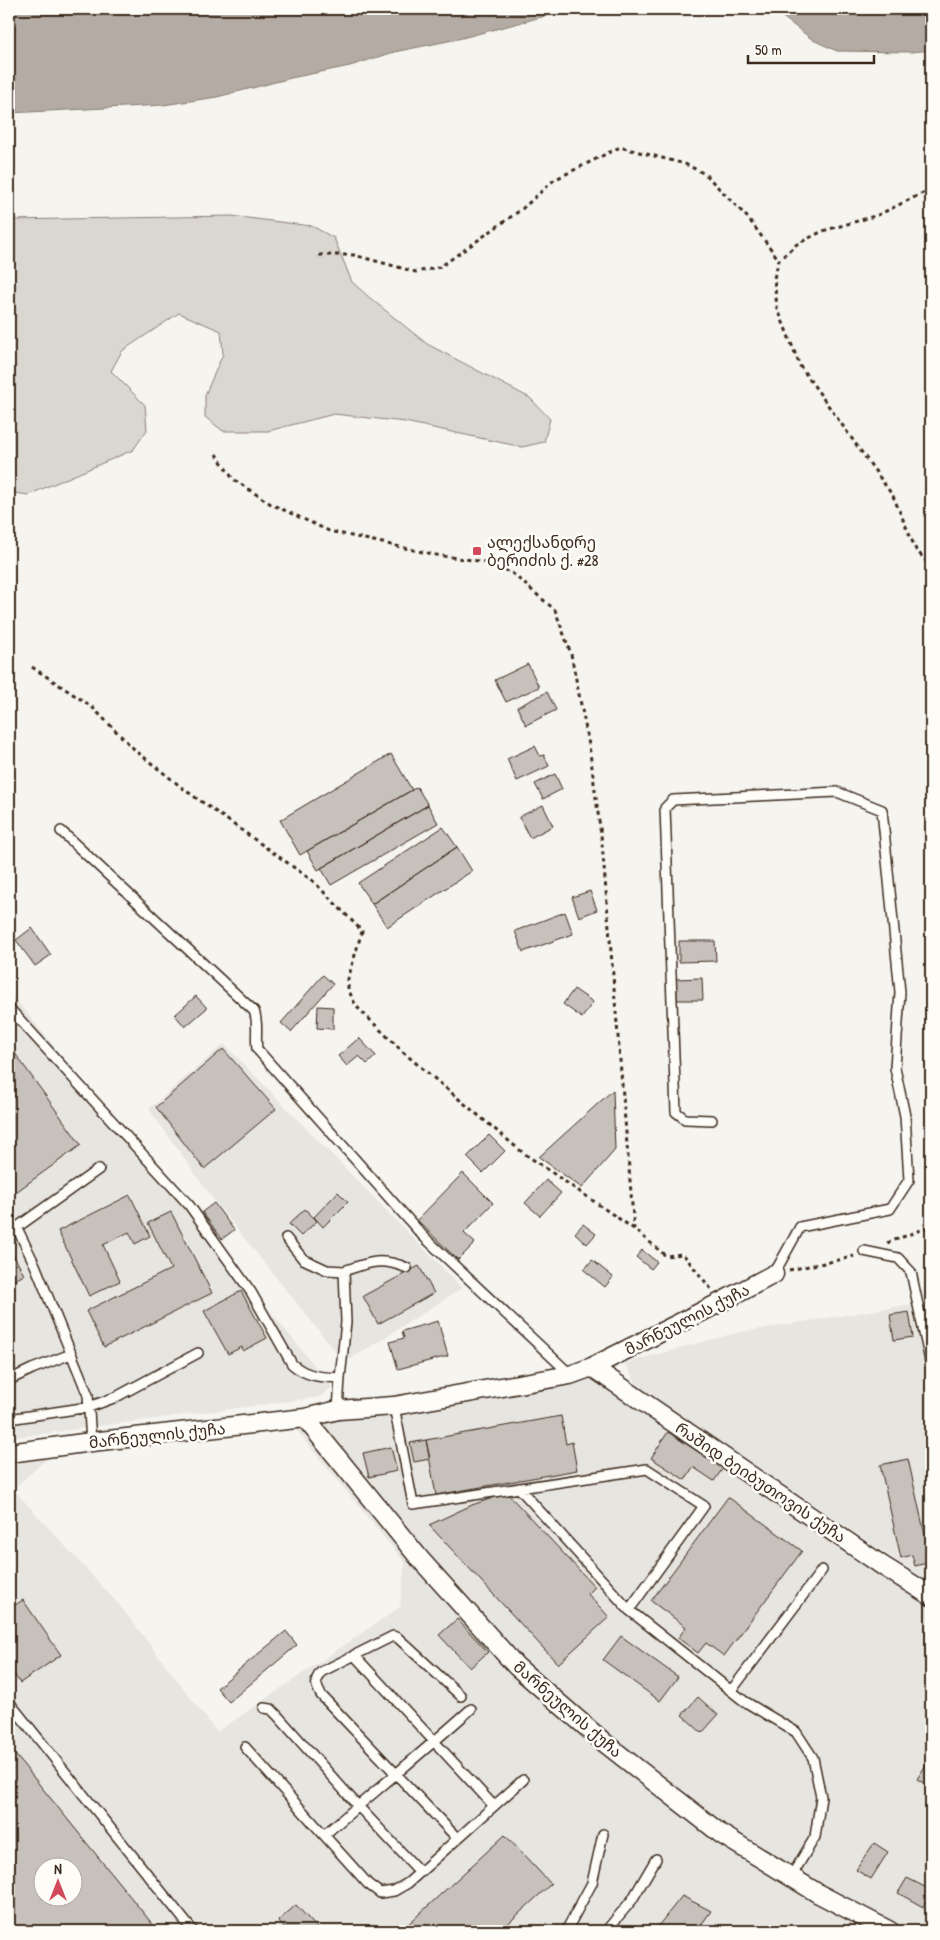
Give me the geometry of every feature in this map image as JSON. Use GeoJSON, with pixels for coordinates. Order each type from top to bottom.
{"type":"FeatureCollection","features":[{"type":"Feature","properties":{"kind":"street","name":"მარნეულის ქუჩა"},"geometry":{"type":"LineString","coordinates":[[9,1453],[305,1418],[338,1410],[394,1406],[570,1375],[592,1367],[774,1274]]}},
{"type":"Feature","properties":{"kind":"street","name":"რაშიდ ბეიბუთოვის ქუჩა"},"geometry":{"type":"LineString","coordinates":[[592,1367],[883,1566],[931,1596]]}},
{"type":"Feature","properties":{"kind":"street","name":"მარნეულის ქუჩა"},"geometry":{"type":"LineString","coordinates":[[305,1418],[420,1559],[516,1666],[606,1744],[720,1834],[791,1877],[890,1931]]}},
{"type":"Feature","properties":{"kind":"lane"},"geometry":{"type":"LineString","coordinates":[[712,1120],[684,1119],[676,1112],[665,808],[673,800],[837,792],[882,810],[900,992],[895,1068],[905,1116],[909,1180],[890,1209],[800,1227],[774,1274]]}},
{"type":"Feature","properties":{"kind":"lane"},"geometry":{"type":"LineString","coordinates":[[61,831],[254,1012],[258,1020],[255,1036],[257,1049],[423,1236],[570,1375]]}},
{"type":"Feature","properties":{"kind":"lane"},"geometry":{"type":"LineString","coordinates":[[9,1008],[189,1205],[250,1292],[292,1364],[300,1371],[317,1377],[340,1378]]}},
{"type":"Feature","properties":{"kind":"lane"},"geometry":{"type":"LineString","coordinates":[[91,1442],[88,1395],[35,1265],[13,1231],[99,1169]]}},
{"type":"Feature","properties":{"kind":"lane"},"geometry":{"type":"LineString","coordinates":[[286,1238],[303,1259],[327,1270],[344,1271],[376,1260],[393,1262],[407,1268]]}},
{"type":"Feature","properties":{"kind":"lane"},"geometry":{"type":"LineString","coordinates":[[864,1252],[898,1258],[912,1272],[931,1366]]}},
{"type":"Feature","properties":{"kind":"lane"},"geometry":{"type":"LineString","coordinates":[[338,1410],[346,1322],[344,1271]]}},
{"type":"Feature","properties":{"kind":"lane"},"geometry":{"type":"LineString","coordinates":[[921,1317],[931,1315]]}},
{"type":"Feature","properties":{"kind":"lane"},"geometry":{"type":"LineString","coordinates":[[9,1418],[88,1407],[116,1397],[198,1352]]}},
{"type":"Feature","properties":{"kind":"lane"},"geometry":{"type":"LineString","coordinates":[[9,1380],[71,1354]]}},
{"type":"Feature","properties":{"kind":"lane"},"geometry":{"type":"LineString","coordinates":[[394,1406],[413,1504],[648,1469],[704,1506],[629,1610]]}},
{"type":"Feature","properties":{"kind":"lane"},"geometry":{"type":"LineString","coordinates":[[519,1488],[629,1610],[744,1701],[796,1732],[813,1758],[821,1797],[815,1836],[791,1877]]}},
{"type":"Feature","properties":{"kind":"lane"},"geometry":{"type":"LineString","coordinates":[[731,1691],[822,1570]]}},
{"type":"Feature","properties":{"kind":"lane"},"geometry":{"type":"LineString","coordinates":[[456,1838],[321,1695],[316,1686],[316,1678],[321,1672],[393,1636],[398,1638],[461,1696]]}},
{"type":"Feature","properties":{"kind":"lane"},"geometry":{"type":"LineString","coordinates":[[354,1655],[493,1805]]}},
{"type":"Feature","properties":{"kind":"lane"},"geometry":{"type":"LineString","coordinates":[[9,1702],[194,1931]]}},
{"type":"Feature","properties":{"kind":"lane"},"geometry":{"type":"LineString","coordinates":[[264,1708],[271,1709],[277,1715],[420,1872]]}},
{"type":"Feature","properties":{"kind":"lane"},"geometry":{"type":"LineString","coordinates":[[324,1834],[395,1773],[435,1742],[471,1709]]}},
{"type":"Feature","properties":{"kind":"lane"},"geometry":{"type":"LineString","coordinates":[[245,1748],[368,1884],[380,1893],[394,1891],[420,1872],[523,1780]]}},
{"type":"Feature","properties":{"kind":"lane"},"geometry":{"type":"LineString","coordinates":[[566,1931],[592,1883],[603,1834]]}},
{"type":"Feature","properties":{"kind":"lane"},"geometry":{"type":"LineString","coordinates":[[606,1931],[632,1900],[656,1858]]}},
{"type":"Feature","properties":{"kind":"lane"},"geometry":{"type":"LineString","coordinates":[[928,1931],[931,1925]]}},
{"type":"Feature","properties":{"kind":"path"},"geometry":{"type":"LineString","coordinates":[[319,255],[354,255],[416,272],[440,266],[522,209],[554,180],[620,146],[685,164],[706,174],[748,218],[779,260]]}},
{"type":"Feature","properties":{"kind":"path"},"geometry":{"type":"LineString","coordinates":[[931,189],[878,215],[823,231],[797,244],[779,260],[774,278],[777,307],[800,366],[893,496],[916,550],[931,566]]}},
{"type":"Feature","properties":{"kind":"path"},"geometry":{"type":"LineString","coordinates":[[216,454],[233,479],[271,504],[329,530],[436,554],[492,564],[513,574],[555,610],[573,663],[589,746],[602,843],[634,1230]]}},
{"type":"Feature","properties":{"kind":"path"},"geometry":{"type":"LineString","coordinates":[[32,667],[91,706],[136,751],[185,790],[312,880],[362,931],[348,979],[348,989],[356,1006],[404,1053],[522,1152],[634,1230],[666,1256],[683,1254],[721,1302]]}},
{"type":"Feature","properties":{"kind":"shaded area"},"geometry":{"type":"Polygon","coordinates":[[[9,9],[572,9],[458,39],[394,52],[350,66],[291,78],[217,97],[163,105],[9,113],[9,9]]]}},
{"type":"Feature","properties":{"kind":"shaded area"},"geometry":{"type":"Polygon","coordinates":[[[772,9],[931,9],[931,50],[912,52],[837,51],[813,40],[772,9]]]}},
{"type":"Feature","properties":{"kind":"shaded area"},"geometry":{"type":"Polygon","coordinates":[[[231,216],[312,226],[334,238],[352,282],[370,298],[427,344],[530,398],[550,419],[544,442],[522,447],[405,422],[334,414],[268,431],[223,431],[205,417],[205,395],[223,354],[221,331],[179,313],[122,351],[111,371],[145,405],[147,430],[133,450],[28,495],[9,492],[9,220],[231,216]]]}},
{"type":"Feature","properties":{"kind":"shaded area"},"geometry":{"type":"Polygon","coordinates":[[[9,991],[332,1387],[320,1397],[9,1438],[9,991]]]}},
{"type":"Feature","properties":{"kind":"shaded area"},"geometry":{"type":"Polygon","coordinates":[[[224,1044],[462,1288],[345,1363],[216,1203],[149,1109],[224,1044]]]}},
{"type":"Feature","properties":{"kind":"shaded area"},"geometry":{"type":"Polygon","coordinates":[[[931,1301],[931,1584],[638,1387],[625,1363],[736,1333],[931,1301]]]}},
{"type":"Feature","properties":{"kind":"shaded area"},"geometry":{"type":"Polygon","coordinates":[[[593,1375],[931,1604],[931,1931],[9,1931],[9,1463],[48,1458],[13,1489],[121,1607],[217,1732],[400,1607],[405,1563],[293,1426],[357,1418],[593,1375]]]}},
{"type":"Feature","properties":{"kind":"building"},"geometry":{"type":"Polygon","coordinates":[[[528,664],[539,687],[506,702],[495,680],[528,664]]]}},
{"type":"Feature","properties":{"kind":"building"},"geometry":{"type":"Polygon","coordinates":[[[547,692],[556,710],[526,725],[517,707],[547,692]]]}},
{"type":"Feature","properties":{"kind":"building"},"geometry":{"type":"Polygon","coordinates":[[[535,746],[540,756],[544,755],[549,766],[517,781],[507,759],[535,746]]]}},
{"type":"Feature","properties":{"kind":"building"},"geometry":{"type":"Polygon","coordinates":[[[391,754],[412,790],[300,855],[280,820],[391,754]]]}},
{"type":"Feature","properties":{"kind":"building"},"geometry":{"type":"Polygon","coordinates":[[[555,774],[562,789],[543,799],[535,784],[555,774]]]}},
{"type":"Feature","properties":{"kind":"building"},"geometry":{"type":"Polygon","coordinates":[[[417,787],[428,805],[318,870],[307,851],[417,787]]]}},
{"type":"Feature","properties":{"kind":"building"},"geometry":{"type":"Polygon","coordinates":[[[428,805],[438,823],[331,885],[321,868],[428,805]]]}},
{"type":"Feature","properties":{"kind":"building"},"geometry":{"type":"Polygon","coordinates":[[[543,805],[553,826],[530,838],[519,817],[543,805]]]}},
{"type":"Feature","properties":{"kind":"building"},"geometry":{"type":"Polygon","coordinates":[[[443,827],[457,847],[372,904],[358,883],[443,827]]]}},
{"type":"Feature","properties":{"kind":"building"},"geometry":{"type":"Polygon","coordinates":[[[457,847],[472,871],[387,927],[372,904],[457,847]]]}},
{"type":"Feature","properties":{"kind":"building"},"geometry":{"type":"Polygon","coordinates":[[[590,891],[597,910],[579,917],[572,897],[590,891]]]}},
{"type":"Feature","properties":{"kind":"building"},"geometry":{"type":"Polygon","coordinates":[[[565,912],[573,934],[523,952],[515,931],[565,912]]]}},
{"type":"Feature","properties":{"kind":"building"},"geometry":{"type":"Polygon","coordinates":[[[32,928],[51,955],[35,966],[16,940],[32,928]]]}},
{"type":"Feature","properties":{"kind":"building"},"geometry":{"type":"Polygon","coordinates":[[[679,941],[715,941],[716,961],[679,962],[679,941]]]}},
{"type":"Feature","properties":{"kind":"building"},"geometry":{"type":"Polygon","coordinates":[[[323,975],[333,984],[291,1032],[281,1023],[323,975]]]}},
{"type":"Feature","properties":{"kind":"building"},"geometry":{"type":"Polygon","coordinates":[[[702,978],[703,1000],[677,1000],[676,979],[702,978]]]}},
{"type":"Feature","properties":{"kind":"building"},"geometry":{"type":"Polygon","coordinates":[[[574,989],[593,1002],[582,1018],[563,1004],[574,989]]]}},
{"type":"Feature","properties":{"kind":"building"},"geometry":{"type":"Polygon","coordinates":[[[196,996],[207,1008],[185,1027],[175,1015],[196,996]]]}},
{"type":"Feature","properties":{"kind":"building"},"geometry":{"type":"Polygon","coordinates":[[[318,1006],[333,1007],[333,1029],[317,1028],[318,1006]]]}},
{"type":"Feature","properties":{"kind":"building"},"geometry":{"type":"Polygon","coordinates":[[[359,1038],[376,1056],[367,1064],[359,1056],[347,1066],[338,1056],[359,1038]]]}},
{"type":"Feature","properties":{"kind":"building"},"geometry":{"type":"Polygon","coordinates":[[[9,1045],[81,1145],[9,1197],[9,1045]]]}},
{"type":"Feature","properties":{"kind":"building"},"geometry":{"type":"Polygon","coordinates":[[[223,1049],[276,1109],[204,1169],[156,1107],[223,1049]]]}},
{"type":"Feature","properties":{"kind":"building"},"geometry":{"type":"Polygon","coordinates":[[[613,1090],[615,1150],[582,1188],[539,1157],[613,1090]]]}},
{"type":"Feature","properties":{"kind":"building"},"geometry":{"type":"Polygon","coordinates":[[[489,1135],[505,1151],[483,1173],[467,1157],[489,1135]]]}},
{"type":"Feature","properties":{"kind":"building"},"geometry":{"type":"Polygon","coordinates":[[[463,1173],[493,1203],[464,1233],[475,1243],[458,1260],[417,1220],[463,1173]]]}},
{"type":"Feature","properties":{"kind":"building"},"geometry":{"type":"Polygon","coordinates":[[[546,1180],[561,1193],[540,1216],[525,1203],[546,1180]]]}},
{"type":"Feature","properties":{"kind":"building"},"geometry":{"type":"Polygon","coordinates":[[[338,1192],[348,1202],[323,1227],[314,1217],[338,1192]]]}},
{"type":"Feature","properties":{"kind":"building"},"geometry":{"type":"Polygon","coordinates":[[[130,1195],[150,1236],[135,1244],[129,1232],[103,1245],[120,1281],[89,1296],[58,1231],[130,1195]]]}},
{"type":"Feature","properties":{"kind":"building"},"geometry":{"type":"Polygon","coordinates":[[[214,1203],[234,1230],[222,1239],[202,1212],[214,1203]]]}},
{"type":"Feature","properties":{"kind":"building"},"geometry":{"type":"Polygon","coordinates":[[[305,1209],[317,1221],[301,1236],[289,1224],[305,1209]]]}},
{"type":"Feature","properties":{"kind":"building"},"geometry":{"type":"Polygon","coordinates":[[[171,1212],[212,1293],[104,1347],[86,1311],[171,1269],[148,1223],[171,1212]]]}},
{"type":"Feature","properties":{"kind":"building"},"geometry":{"type":"Polygon","coordinates":[[[583,1224],[596,1234],[587,1244],[575,1233],[583,1224]]]}},
{"type":"Feature","properties":{"kind":"building"},"geometry":{"type":"Polygon","coordinates":[[[642,1250],[657,1262],[651,1269],[636,1257],[642,1250]]]}},
{"type":"Feature","properties":{"kind":"building"},"geometry":{"type":"Polygon","coordinates":[[[13,1254],[24,1275],[9,1283],[9,1256],[13,1254]]]}},
{"type":"Feature","properties":{"kind":"building"},"geometry":{"type":"Polygon","coordinates":[[[592,1260],[613,1277],[605,1287],[584,1270],[592,1260]]]}},
{"type":"Feature","properties":{"kind":"building"},"geometry":{"type":"Polygon","coordinates":[[[419,1266],[434,1293],[378,1324],[363,1296],[419,1266]]]}},
{"type":"Feature","properties":{"kind":"building"},"geometry":{"type":"Polygon","coordinates":[[[241,1291],[267,1338],[243,1351],[242,1347],[228,1354],[204,1311],[241,1291]]]}},
{"type":"Feature","properties":{"kind":"building"},"geometry":{"type":"Polygon","coordinates":[[[909,1312],[913,1337],[894,1340],[890,1315],[909,1312]]]}},
{"type":"Feature","properties":{"kind":"building"},"geometry":{"type":"Polygon","coordinates":[[[438,1321],[448,1356],[398,1369],[390,1342],[404,1338],[402,1331],[438,1321]]]}},
{"type":"Feature","properties":{"kind":"building"},"geometry":{"type":"Polygon","coordinates":[[[561,1416],[566,1444],[572,1442],[577,1470],[436,1495],[426,1440],[561,1416]]]}},
{"type":"Feature","properties":{"kind":"building"},"geometry":{"type":"Polygon","coordinates":[[[668,1432],[723,1468],[714,1481],[693,1467],[685,1480],[651,1458],[668,1432]]]}},
{"type":"Feature","properties":{"kind":"building"},"geometry":{"type":"Polygon","coordinates":[[[426,1440],[430,1459],[414,1462],[410,1443],[426,1440]]]}},
{"type":"Feature","properties":{"kind":"building"},"geometry":{"type":"Polygon","coordinates":[[[391,1447],[397,1471],[369,1477],[363,1453],[391,1447]]]}},
{"type":"Feature","properties":{"kind":"building"},"geometry":{"type":"Polygon","coordinates":[[[908,1459],[931,1562],[915,1566],[912,1555],[901,1558],[880,1465],[908,1459]]]}},
{"type":"Feature","properties":{"kind":"building"},"geometry":{"type":"Polygon","coordinates":[[[507,1493],[595,1587],[588,1594],[609,1617],[558,1664],[429,1525],[472,1505],[507,1493]]]}},
{"type":"Feature","properties":{"kind":"building"},"geometry":{"type":"Polygon","coordinates":[[[728,1497],[802,1551],[724,1656],[706,1643],[698,1653],[678,1638],[686,1627],[651,1601],[728,1497]]]}},
{"type":"Feature","properties":{"kind":"building"},"geometry":{"type":"Polygon","coordinates":[[[23,1600],[61,1655],[20,1683],[9,1667],[9,1609],[23,1600]]]}},
{"type":"Feature","properties":{"kind":"building"},"geometry":{"type":"Polygon","coordinates":[[[457,1619],[488,1652],[470,1668],[439,1635],[457,1619]]]}},
{"type":"Feature","properties":{"kind":"building"},"geometry":{"type":"Polygon","coordinates":[[[286,1631],[297,1645],[229,1702],[217,1688],[286,1631]]]}},
{"type":"Feature","properties":{"kind":"building"},"geometry":{"type":"Polygon","coordinates":[[[621,1636],[678,1677],[660,1701],[603,1660],[621,1636]]]}},
{"type":"Feature","properties":{"kind":"building"},"geometry":{"type":"Polygon","coordinates":[[[698,1697],[718,1715],[702,1733],[682,1715],[698,1697]]]}},
{"type":"Feature","properties":{"kind":"building"},"geometry":{"type":"Polygon","coordinates":[[[9,1747],[158,1931],[9,1931],[9,1747]]]}},
{"type":"Feature","properties":{"kind":"building"},"geometry":{"type":"Polygon","coordinates":[[[931,1757],[931,1788],[917,1779],[931,1757]]]}},
{"type":"Feature","properties":{"kind":"building"},"geometry":{"type":"Polygon","coordinates":[[[505,1835],[551,1884],[500,1931],[405,1931],[403,1929],[505,1835]]]}},
{"type":"Feature","properties":{"kind":"building"},"geometry":{"type":"Polygon","coordinates":[[[874,1843],[888,1852],[871,1879],[856,1870],[874,1843]]]}},
{"type":"Feature","properties":{"kind":"building"},"geometry":{"type":"Polygon","coordinates":[[[907,1878],[931,1890],[923,1907],[898,1893],[907,1878]]]}},
{"type":"Feature","properties":{"kind":"building"},"geometry":{"type":"Polygon","coordinates":[[[682,1896],[711,1911],[697,1931],[654,1931],[682,1896]]]}},
{"type":"Feature","properties":{"kind":"building"},"geometry":{"type":"Polygon","coordinates":[[[296,1905],[320,1931],[287,1931],[278,1921],[296,1905]]]}},
{"type":"Feature","properties":{"kind":"place","name":"ალექსანდრე ბერიძის ქ. #28"},"geometry":{"type":"Point","coordinates":[477,551]}}]}
